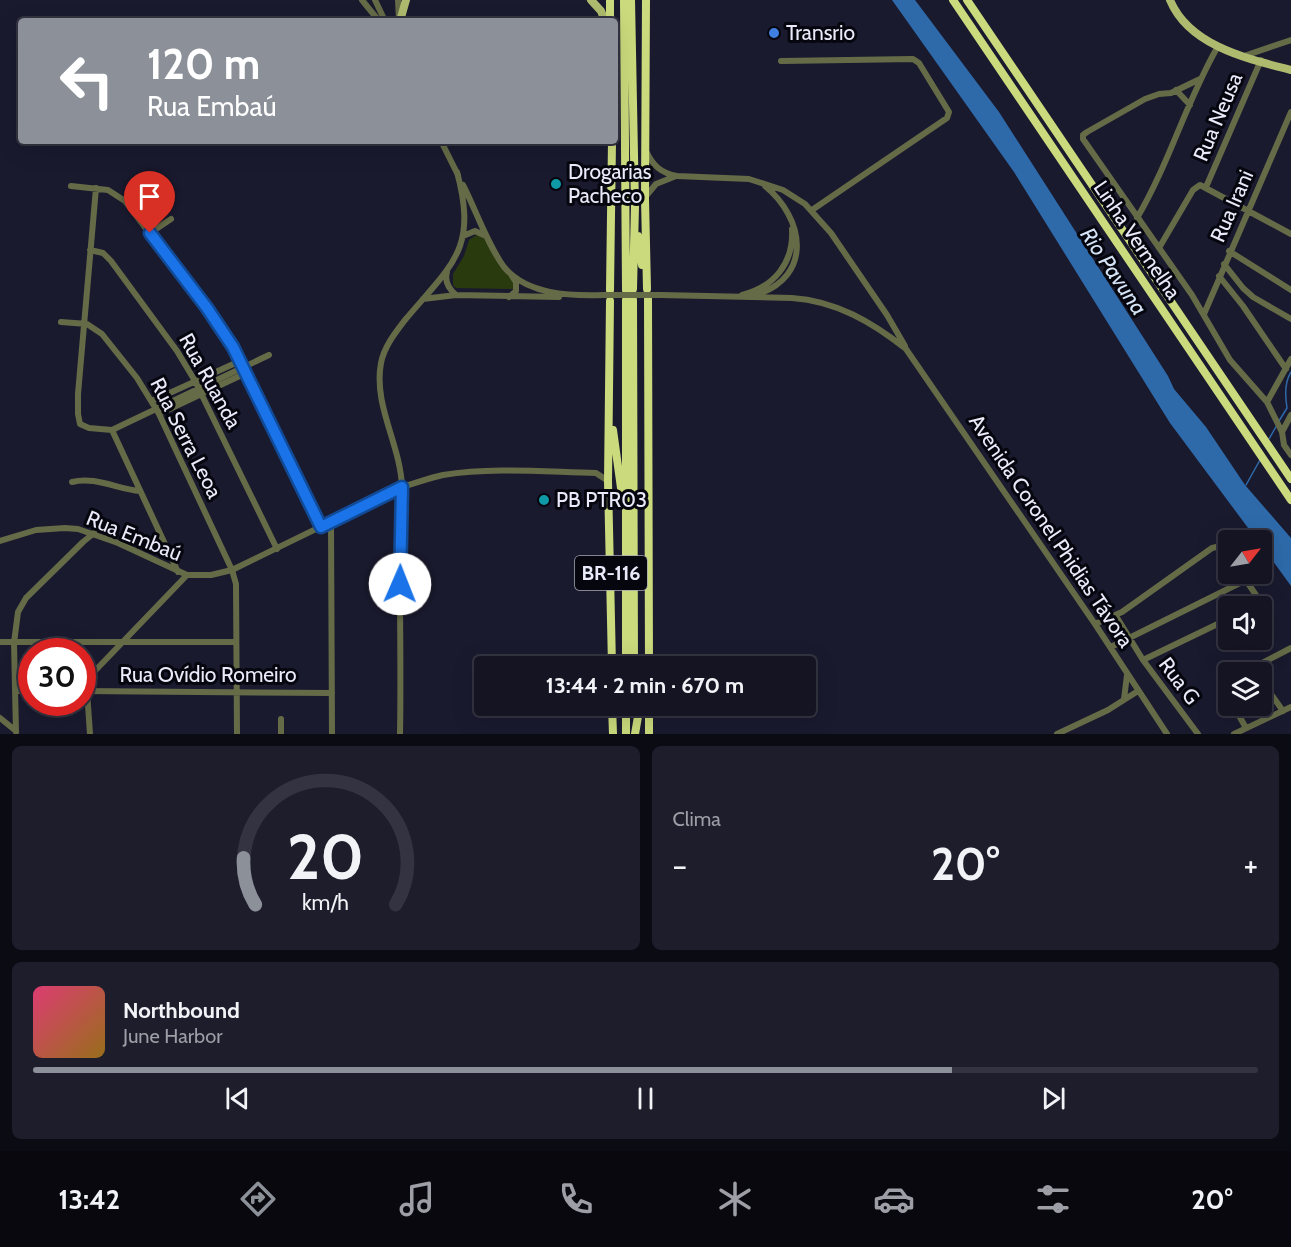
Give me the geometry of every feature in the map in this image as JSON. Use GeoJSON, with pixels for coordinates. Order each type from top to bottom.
{"type":"FeatureCollection","features":[{"type":"Feature","properties":{"kind":"highway"},"geometry":{"type":"LineString","coordinates":[[610,0],[610,18]]}},
{"type":"Feature","properties":{"kind":"highway"},"geometry":{"type":"LineString","coordinates":[[624,0],[629,290],[634,206],[631,0]]}},
{"type":"Feature","properties":{"kind":"highway"},"geometry":{"type":"LineString","coordinates":[[634,206],[646,289],[646,0]]}},
{"type":"Feature","properties":{"kind":"highway","name":"Linha Vermelha"},"geometry":{"type":"LineString","coordinates":[[953,0],[1291,500]]}},
{"type":"Feature","properties":{"kind":"highway","name":"Linha Vermelha"},"geometry":{"type":"LineString","coordinates":[[967,0],[1291,479]]}},
{"type":"Feature","properties":{"kind":"highway","name":"BR-116"},"geometry":{"type":"LineString","coordinates":[[612,144],[608,295],[610,403],[608,481],[612,656]]}},
{"type":"Feature","properties":{"kind":"highway","name":"BR-116"},"geometry":{"type":"LineString","coordinates":[[647,299],[648,656]]}},
{"type":"Feature","properties":{"kind":"highway","name":"BR-116"},"geometry":{"type":"LineString","coordinates":[[626,656],[625,517],[629,300],[634,656]]}},
{"type":"Feature","properties":{"kind":"highway"},"geometry":{"type":"LineString","coordinates":[[610,403],[625,517]]}},
{"type":"Feature","properties":{"kind":"highway"},"geometry":{"type":"LineString","coordinates":[[612,716],[613,734]]}},
{"type":"Feature","properties":{"kind":"highway"},"geometry":{"type":"LineString","coordinates":[[626,716],[626,734]]}},
{"type":"Feature","properties":{"kind":"highway"},"geometry":{"type":"LineString","coordinates":[[634,716],[635,734]]}},
{"type":"Feature","properties":{"kind":"highway"},"geometry":{"type":"LineString","coordinates":[[635,734],[638,716]]}},
{"type":"Feature","properties":{"kind":"highway"},"geometry":{"type":"LineString","coordinates":[[649,716],[649,734]]}},
{"type":"Feature","properties":{"kind":"main road"},"geometry":{"type":"LineString","coordinates":[[401,18],[406,0]]}},
{"type":"Feature","properties":{"kind":"main road"},"geometry":{"type":"LineString","coordinates":[[591,0],[601,11],[603,18]]}},
{"type":"Feature","properties":{"kind":"main road"},"geometry":{"type":"LineString","coordinates":[[1170,0],[1186,24],[1217,48],[1291,70]]}},
{"type":"Feature","properties":{"kind":"street"},"geometry":{"type":"LineString","coordinates":[[362,0],[377,18]]}},
{"type":"Feature","properties":{"kind":"street"},"geometry":{"type":"LineString","coordinates":[[375,0],[384,18]]}},
{"type":"Feature","properties":{"kind":"street"},"geometry":{"type":"LineString","coordinates":[[398,0],[400,18]]}},
{"type":"Feature","properties":{"kind":"street"},"geometry":{"type":"LineString","coordinates":[[1244,56],[1291,40]]}},
{"type":"Feature","properties":{"kind":"street"},"geometry":{"type":"LineString","coordinates":[[1137,218],[1147,201],[1200,79],[1217,48]]}},
{"type":"Feature","properties":{"kind":"street"},"geometry":{"type":"LineString","coordinates":[[781,61],[913,59],[919,63],[949,112],[947,118],[812,210]]}},
{"type":"Feature","properties":{"kind":"street","name":"Rua Neusa"},"geometry":{"type":"LineString","coordinates":[[1206,187],[1261,60]]}},
{"type":"Feature","properties":{"kind":"street"},"geometry":{"type":"LineString","coordinates":[[1200,79],[1166,94],[1145,99],[1083,135],[1100,164],[1204,314],[1230,360],[1267,402],[1280,430],[1282,440],[1291,455]]}},
{"type":"Feature","properties":{"kind":"street"},"geometry":{"type":"LineString","coordinates":[[1176,90],[1190,105]]}},
{"type":"Feature","properties":{"kind":"street","name":"Rua Irani"},"geometry":{"type":"LineString","coordinates":[[1204,314],[1229,251],[1291,112]]}},
{"type":"Feature","properties":{"kind":"street","name":"Avenida Coronel Phidias Távora"},"geometry":{"type":"LineString","coordinates":[[443,144],[499,259],[511,274],[536,288],[568,296],[660,295],[798,299],[819,303],[868,321],[906,349]]}},
{"type":"Feature","properties":{"kind":"street","name":"Avenida Coronel Phidias Távora"},"geometry":{"type":"LineString","coordinates":[[645,150],[656,168],[666,173],[677,176],[740,178],[760,182],[788,193],[812,210],[831,233],[906,349],[1111,647],[1167,734]]}},
{"type":"Feature","properties":{"kind":"street"},"geometry":{"type":"LineString","coordinates":[[400,734],[402,487],[393,440],[381,398],[380,370],[386,348],[447,270],[459,251],[465,223],[464,198],[457,172]]}},
{"type":"Feature","properties":{"kind":"street"},"geometry":{"type":"LineString","coordinates":[[645,200],[656,184],[677,176]]}},
{"type":"Feature","properties":{"kind":"street"},"geometry":{"type":"LineString","coordinates":[[747,297],[770,290],[782,281],[796,258],[798,245],[791,219],[781,200],[760,182]]}},
{"type":"Feature","properties":{"kind":"street"},"geometry":{"type":"LineString","coordinates":[[1159,248],[1193,190],[1200,185],[1291,234]]}},
{"type":"Feature","properties":{"kind":"street"},"geometry":{"type":"LineString","coordinates":[[71,186],[108,190],[125,201],[222,329],[321,527]]}},
{"type":"Feature","properties":{"kind":"street"},"geometry":{"type":"LineString","coordinates":[[96,188],[78,394],[78,419],[84,426],[112,430],[155,408],[244,371],[269,355]]}},
{"type":"Feature","properties":{"kind":"street"},"geometry":{"type":"LineString","coordinates":[[149,232],[171,219]]}},
{"type":"Feature","properties":{"kind":"street"},"geometry":{"type":"LineString","coordinates":[[729,297],[764,286],[782,270],[791,247],[791,219]]}},
{"type":"Feature","properties":{"kind":"street"},"geometry":{"type":"LineString","coordinates":[[463,236],[475,231],[489,239]]}},
{"type":"Feature","properties":{"kind":"street","name":"Rua Ruanda"},"geometry":{"type":"LineString","coordinates":[[90,250],[103,253],[111,261],[177,351],[195,381],[277,549]]}},
{"type":"Feature","properties":{"kind":"street"},"geometry":{"type":"LineString","coordinates":[[1229,251],[1291,290]]}},
{"type":"Feature","properties":{"kind":"street"},"geometry":{"type":"LineString","coordinates":[[1224,264],[1253,297],[1291,320]]}},
{"type":"Feature","properties":{"kind":"street"},"geometry":{"type":"LineString","coordinates":[[447,270],[446,281],[456,295]]}},
{"type":"Feature","properties":{"kind":"street"},"geometry":{"type":"LineString","coordinates":[[508,297],[514,294],[517,287],[511,274]]}},
{"type":"Feature","properties":{"kind":"street"},"geometry":{"type":"LineString","coordinates":[[1219,276],[1243,306],[1286,369]]}},
{"type":"Feature","properties":{"kind":"street"},"geometry":{"type":"LineString","coordinates":[[423,299],[456,295],[568,296]]}},
{"type":"Feature","properties":{"kind":"street","name":"Rua Serra Leoa"},"geometry":{"type":"LineString","coordinates":[[61,322],[93,327],[110,342],[155,408],[232,570],[236,584],[237,734]]}},
{"type":"Feature","properties":{"kind":"street"},"geometry":{"type":"LineString","coordinates":[[1267,402],[1291,359]]}},
{"type":"Feature","properties":{"kind":"street"},"geometry":{"type":"LineString","coordinates":[[155,408],[195,381],[240,361]]}},
{"type":"Feature","properties":{"kind":"street"},"geometry":{"type":"LineString","coordinates":[[1280,430],[1291,415]]}},
{"type":"Feature","properties":{"kind":"street"},"geometry":{"type":"LineString","coordinates":[[112,430],[178,572]]}},
{"type":"Feature","properties":{"kind":"street"},"geometry":{"type":"LineString","coordinates":[[596,474],[609,461]]}},
{"type":"Feature","properties":{"kind":"street","name":"Rua Embaú"},"geometry":{"type":"LineString","coordinates":[[0,541],[49,528],[65,528],[94,533],[187,575],[211,575],[232,570],[402,487],[442,476],[466,473],[596,474],[608,481]]}},
{"type":"Feature","properties":{"kind":"street"},"geometry":{"type":"LineString","coordinates":[[72,482],[94,481],[140,491]]}},
{"type":"Feature","properties":{"kind":"street"},"geometry":{"type":"LineString","coordinates":[[331,522],[332,734]]}},
{"type":"Feature","properties":{"kind":"street"},"geometry":{"type":"LineString","coordinates":[[82,542],[83,531]]}},
{"type":"Feature","properties":{"kind":"street"},"geometry":{"type":"LineString","coordinates":[[17,733],[15,643],[18,612],[26,598],[94,533]]}},
{"type":"Feature","properties":{"kind":"street"},"geometry":{"type":"LineString","coordinates":[[1095,624],[1116,616],[1212,548],[1218,547]]}},
{"type":"Feature","properties":{"kind":"street"},"geometry":{"type":"LineString","coordinates":[[158,562],[168,550]]}},
{"type":"Feature","properties":{"kind":"street"},"geometry":{"type":"LineString","coordinates":[[96,670],[187,575]]}},
{"type":"Feature","properties":{"kind":"street"},"geometry":{"type":"LineString","coordinates":[[1111,647],[1238,584]]}},
{"type":"Feature","properties":{"kind":"street","name":"Rua G"},"geometry":{"type":"LineString","coordinates":[[1116,616],[1143,660],[1198,734]]}},
{"type":"Feature","properties":{"kind":"street"},"geometry":{"type":"LineString","coordinates":[[1143,660],[1218,624]]}},
{"type":"Feature","properties":{"kind":"street"},"geometry":{"type":"LineString","coordinates":[[0,642],[236,642]]}},
{"type":"Feature","properties":{"kind":"street"},"geometry":{"type":"LineString","coordinates":[[1264,662],[1291,648]]}},
{"type":"Feature","properties":{"kind":"street"},"geometry":{"type":"LineString","coordinates":[[1124,699],[1127,675]]}},
{"type":"Feature","properties":{"kind":"street","name":"Rua Ovídio Romeiro"},"geometry":{"type":"LineString","coordinates":[[96,691],[332,693]]}},
{"type":"Feature","properties":{"kind":"street"},"geometry":{"type":"LineString","coordinates":[[1057,734],[1138,691]]}},
{"type":"Feature","properties":{"kind":"street"},"geometry":{"type":"LineString","coordinates":[[1272,695],[1283,711]]}},
{"type":"Feature","properties":{"kind":"street"},"geometry":{"type":"LineString","coordinates":[[1234,734],[1291,707]]}},
{"type":"Feature","properties":{"kind":"street"},"geometry":{"type":"LineString","coordinates":[[88,716],[90,734]]}},
{"type":"Feature","properties":{"kind":"street"},"geometry":{"type":"LineString","coordinates":[[1239,716],[1246,728]]}},
{"type":"Feature","properties":{"kind":"street"},"geometry":{"type":"LineString","coordinates":[[0,718],[17,733]]}},
{"type":"Feature","properties":{"kind":"street"},"geometry":{"type":"LineString","coordinates":[[281,719],[281,734]]}},
{"type":"Feature","properties":{"kind":"green space"},"geometry":{"type":"Polygon","coordinates":[[[481,234],[515,284],[514,289],[456,288],[453,285],[453,274],[464,256],[469,240],[481,234]]]}},
{"type":"Feature","properties":{"kind":"water"},"geometry":{"type":"Polygon","coordinates":[[[892,0],[915,0],[999,112],[1168,376],[1174,389],[1206,427],[1245,485],[1291,538],[1291,586],[1272,560],[1272,530],[1250,530],[1170,423],[1014,172],[892,0]]]}},
{"type":"Feature","properties":{"kind":"waterway"},"geometry":{"type":"LineString","coordinates":[[1279,421],[1287,408],[1286,385],[1291,372]]}},
{"type":"Feature","properties":{"kind":"waterway"},"geometry":{"type":"LineString","coordinates":[[1269,439],[1277,425]]}},
{"type":"Feature","properties":{"kind":"waterway"},"geometry":{"type":"LineString","coordinates":[[1246,485],[1260,460]]}},
{"type":"Feature","properties":{"kind":"place","name":"Transrio"},"geometry":{"type":"Point","coordinates":[774,33]}},
{"type":"Feature","properties":{"kind":"place","name":"Drogarias Pacheco"},"geometry":{"type":"Point","coordinates":[556,184]}},
{"type":"Feature","properties":{"kind":"place","name":"PB PTR03"},"geometry":{"type":"Point","coordinates":[544,500]}},
{"type":"Feature","properties":{"kind":"route"},"geometry":{"type":"LineString","coordinates":[[150,233],[207,308],[233,347],[321,527],[402,487],[400,584]]}},
{"type":"Feature","properties":{"kind":"water label","name":"Rio Pavuna"},"geometry":{"type":"Point","coordinates":[1114,271]}}]}
